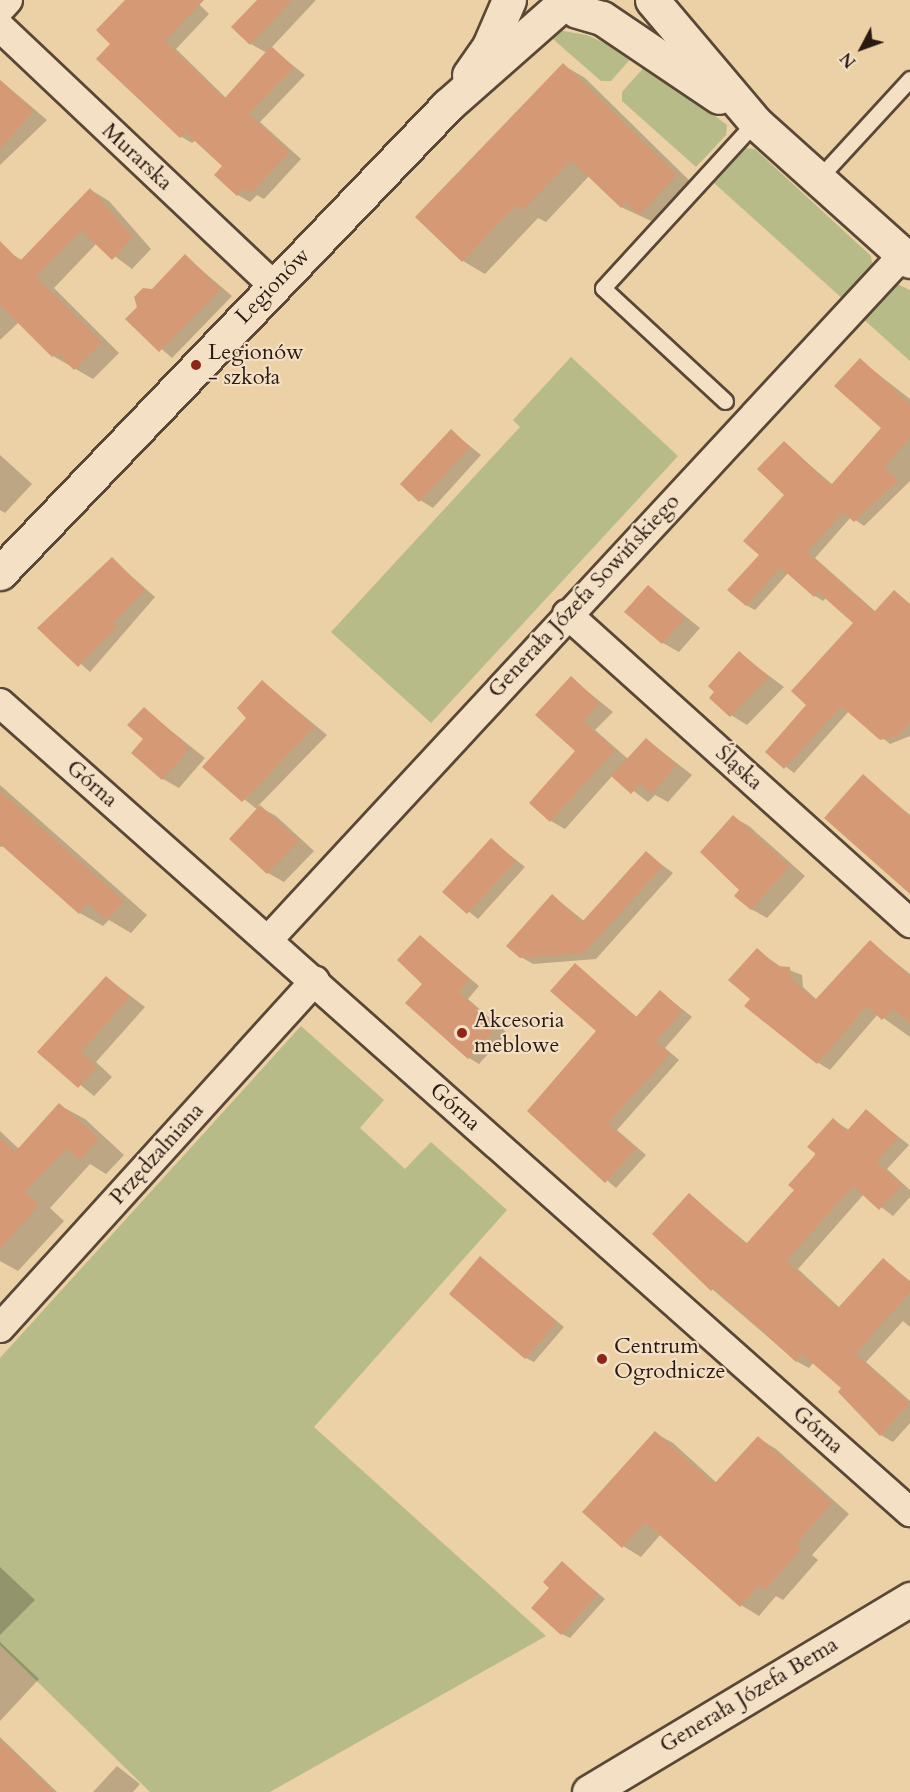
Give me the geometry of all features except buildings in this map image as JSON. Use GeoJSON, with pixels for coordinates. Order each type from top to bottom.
{"type":"FeatureCollection","features":[{"type":"Feature","properties":{"kind":"street"},"geometry":{"type":"LineString","coordinates":[[0,9],[8,0]]}},
{"type":"Feature","properties":{"kind":"street","name":"Legionów"},"geometry":{"type":"LineString","coordinates":[[448,105],[489,46],[509,0]]}},
{"type":"Feature","properties":{"kind":"street"},"geometry":{"type":"LineString","coordinates":[[652,0],[755,122],[907,258]]}},
{"type":"Feature","properties":{"kind":"street"},"geometry":{"type":"LineString","coordinates":[[569,5],[602,18],[755,122]]}},
{"type":"Feature","properties":{"kind":"street","name":"Legionów"},"geometry":{"type":"LineString","coordinates":[[0,573],[448,105],[569,5]]}},
{"type":"Feature","properties":{"kind":"street","name":"Murarska"},"geometry":{"type":"LineString","coordinates":[[0,27],[274,286]]}},
{"type":"Feature","properties":{"kind":"street","name":"Generała Józefa Sowińskiego"},"geometry":{"type":"LineString","coordinates":[[268,940],[567,614],[907,258]]}},
{"type":"Feature","properties":{"kind":"street","name":"Śląska"},"geometry":{"type":"LineString","coordinates":[[567,614],[910,923]]}},
{"type":"Feature","properties":{"kind":"street","name":"Górna"},"geometry":{"type":"LineString","coordinates":[[0,703],[910,1512]]}},
{"type":"Feature","properties":{"kind":"street","name":"Przędzalniana"},"geometry":{"type":"LineString","coordinates":[[0,1328],[315,981]]}},
{"type":"Feature","properties":{"kind":"street","name":"Generała Józefa Bema"},"geometry":{"type":"LineString","coordinates":[[589,1792],[910,1599]]}},
{"type":"Feature","properties":{"kind":"lane"},"geometry":{"type":"LineString","coordinates":[[818,179],[910,79]]}},
{"type":"Feature","properties":{"kind":"lane"},"geometry":{"type":"LineString","coordinates":[[725,401],[603,288],[755,122]]}},
{"type":"Feature","properties":{"kind":"green space"},"geometry":{"type":"Polygon","coordinates":[[[557,30],[587,35],[633,56],[611,81],[601,81],[546,33],[557,30]]]}},
{"type":"Feature","properties":{"kind":"green space"},"geometry":{"type":"Polygon","coordinates":[[[647,64],[727,125],[726,135],[696,167],[622,101],[622,92],[647,64]]]}},
{"type":"Feature","properties":{"kind":"green space"},"geometry":{"type":"Polygon","coordinates":[[[745,148],[755,149],[871,256],[873,269],[844,300],[714,183],[745,148]]]}},
{"type":"Feature","properties":{"kind":"green space"},"geometry":{"type":"Polygon","coordinates":[[[897,284],[910,290],[910,361],[861,317],[891,285],[897,284]]]}},
{"type":"Feature","properties":{"kind":"green space"},"geometry":{"type":"Polygon","coordinates":[[[571,357],[678,456],[431,723],[331,632],[520,427],[513,420],[571,357]]]}},
{"type":"Feature","properties":{"kind":"green space"},"geometry":{"type":"Polygon","coordinates":[[[301,1026],[384,1100],[360,1128],[405,1169],[431,1142],[507,1210],[314,1427],[546,1636],[270,1792],[150,1792],[0,1645],[0,1358],[301,1026]]]}},
{"type":"Feature","properties":{"kind":"place","name":"Legionów - szkoła"},"geometry":{"type":"Point","coordinates":[196,365]}},
{"type":"Feature","properties":{"kind":"place","name":"Akcesoria meblowe"},"geometry":{"type":"Point","coordinates":[462,1033]}},
{"type":"Feature","properties":{"kind":"place","name":"Centrum Ogrodnicze"},"geometry":{"type":"Point","coordinates":[602,1359]}}]}
